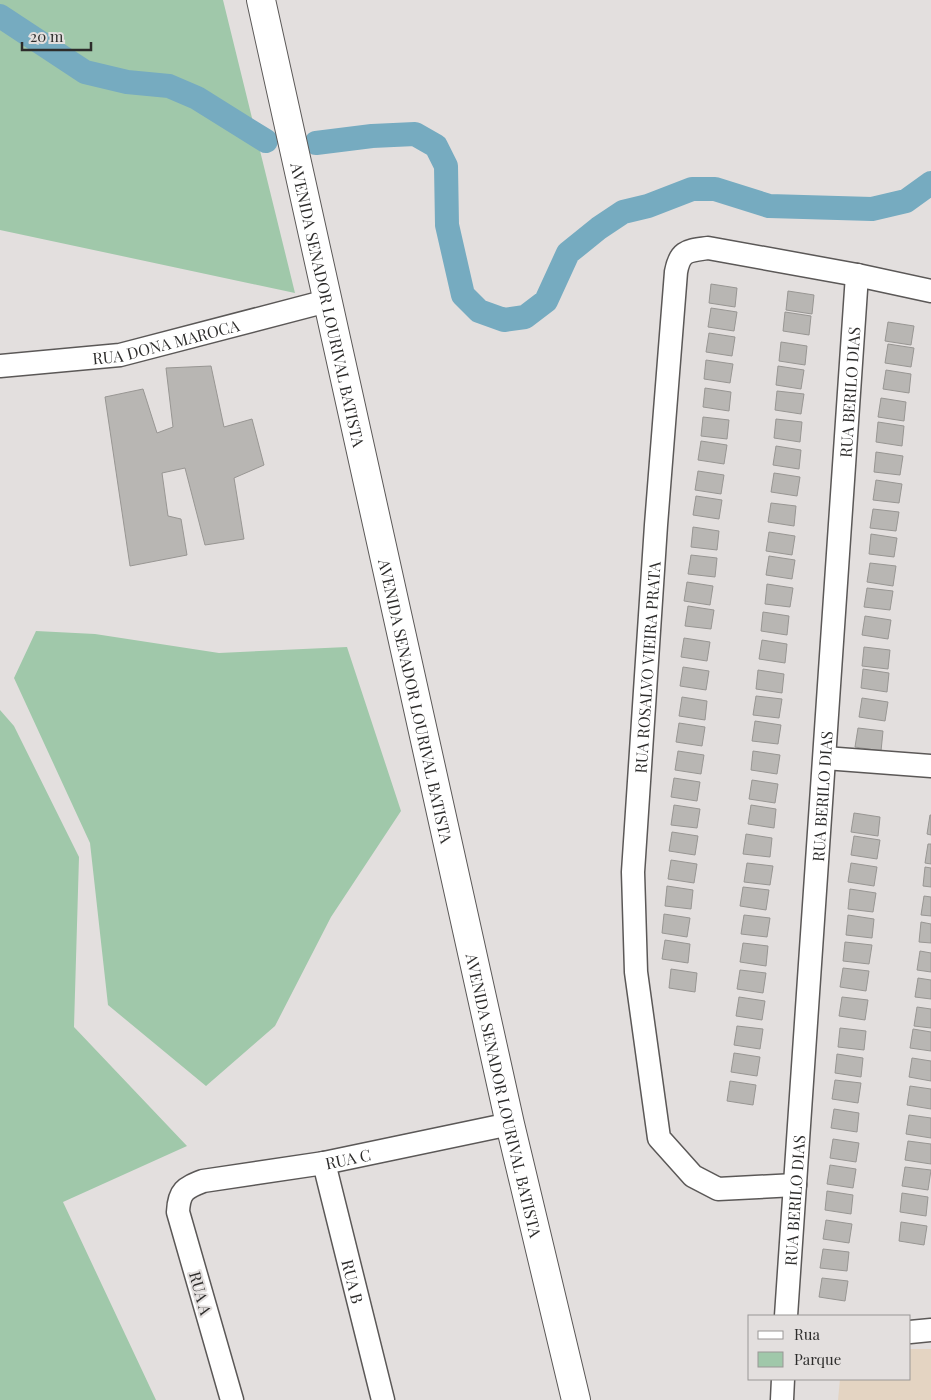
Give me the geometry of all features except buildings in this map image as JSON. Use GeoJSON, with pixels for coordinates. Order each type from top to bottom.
{"type":"FeatureCollection","features":[{"type":"Feature","properties":{"kind":"street","name":"AVENIDA SENADOR LOURIVAL BATISTA"},"geometry":{"type":"LineString","coordinates":[[261,0],[510,1124],[576,1400]]}},
{"type":"Feature","properties":{"kind":"street","name":"RUA ROSALVO VIEIRA PRATA"},"geometry":{"type":"LineString","coordinates":[[795,1185],[718,1189],[694,1176],[659,1138],[636,972],[633,872],[656,525],[678,260],[684,254],[693,250],[708,248],[857,275]]}},
{"type":"Feature","properties":{"kind":"street"},"geometry":{"type":"LineString","coordinates":[[857,275],[931,292]]}},
{"type":"Feature","properties":{"kind":"street","name":"RUA BERILO DIAS"},"geometry":{"type":"LineString","coordinates":[[786,1315],[857,275]]}},
{"type":"Feature","properties":{"kind":"street","name":"RUA DONA MAROCA"},"geometry":{"type":"LineString","coordinates":[[0,366],[120,355],[327,302]]}},
{"type":"Feature","properties":{"kind":"street"},"geometry":{"type":"LineString","coordinates":[[825,758],[931,766]]}},
{"type":"Feature","properties":{"kind":"street","name":"RUA C"},"geometry":{"type":"LineString","coordinates":[[187,1188],[203,1180],[324,1163],[510,1124]]}},
{"type":"Feature","properties":{"kind":"street","name":"RUA B"},"geometry":{"type":"LineString","coordinates":[[324,1163],[383,1400]]}},
{"type":"Feature","properties":{"kind":"street","name":"RUA A"},"geometry":{"type":"LineString","coordinates":[[187,1188],[178,1199],[178,1212],[232,1400]]}},
{"type":"Feature","properties":{"kind":"street"},"geometry":{"type":"LineString","coordinates":[[911,1332],[931,1330]]}},
{"type":"Feature","properties":{"kind":"street"},"geometry":{"type":"LineString","coordinates":[[782,1400],[783,1380]]}},
{"type":"Feature","properties":{"kind":"shaded area"},"geometry":{"type":"Polygon","coordinates":[[[911,1349],[931,1349],[931,1400],[838,1400],[840,1380],[911,1380],[911,1349]]]}},
{"type":"Feature","properties":{"kind":"green space"},"geometry":{"type":"Polygon","coordinates":[[[0,0],[223,0],[295,293],[0,230],[0,0]]]}},
{"type":"Feature","properties":{"kind":"green space"},"geometry":{"type":"Polygon","coordinates":[[[36,631],[95,634],[219,653],[347,647],[401,811],[331,917],[275,1026],[206,1086],[108,1005],[90,843],[14,678],[36,631]]]}},
{"type":"Feature","properties":{"kind":"green space"},"geometry":{"type":"Polygon","coordinates":[[[0,710],[14,726],[79,857],[74,1027],[187,1146],[63,1202],[156,1400],[0,1400],[0,710]]]}},
{"type":"Feature","properties":{"kind":"waterway"},"geometry":{"type":"LineString","coordinates":[[0,16],[85,72],[127,82],[169,86],[197,98],[266,141]]}},
{"type":"Feature","properties":{"kind":"waterway"},"geometry":{"type":"LineString","coordinates":[[316,143],[372,136],[415,134],[436,146],[446,166],[447,225],[463,295],[479,311],[504,320],[525,317],[546,301],[568,253],[599,228],[623,212],[648,206],[692,189],[715,189],[769,206],[872,209],[906,201],[931,183]]}}]}
